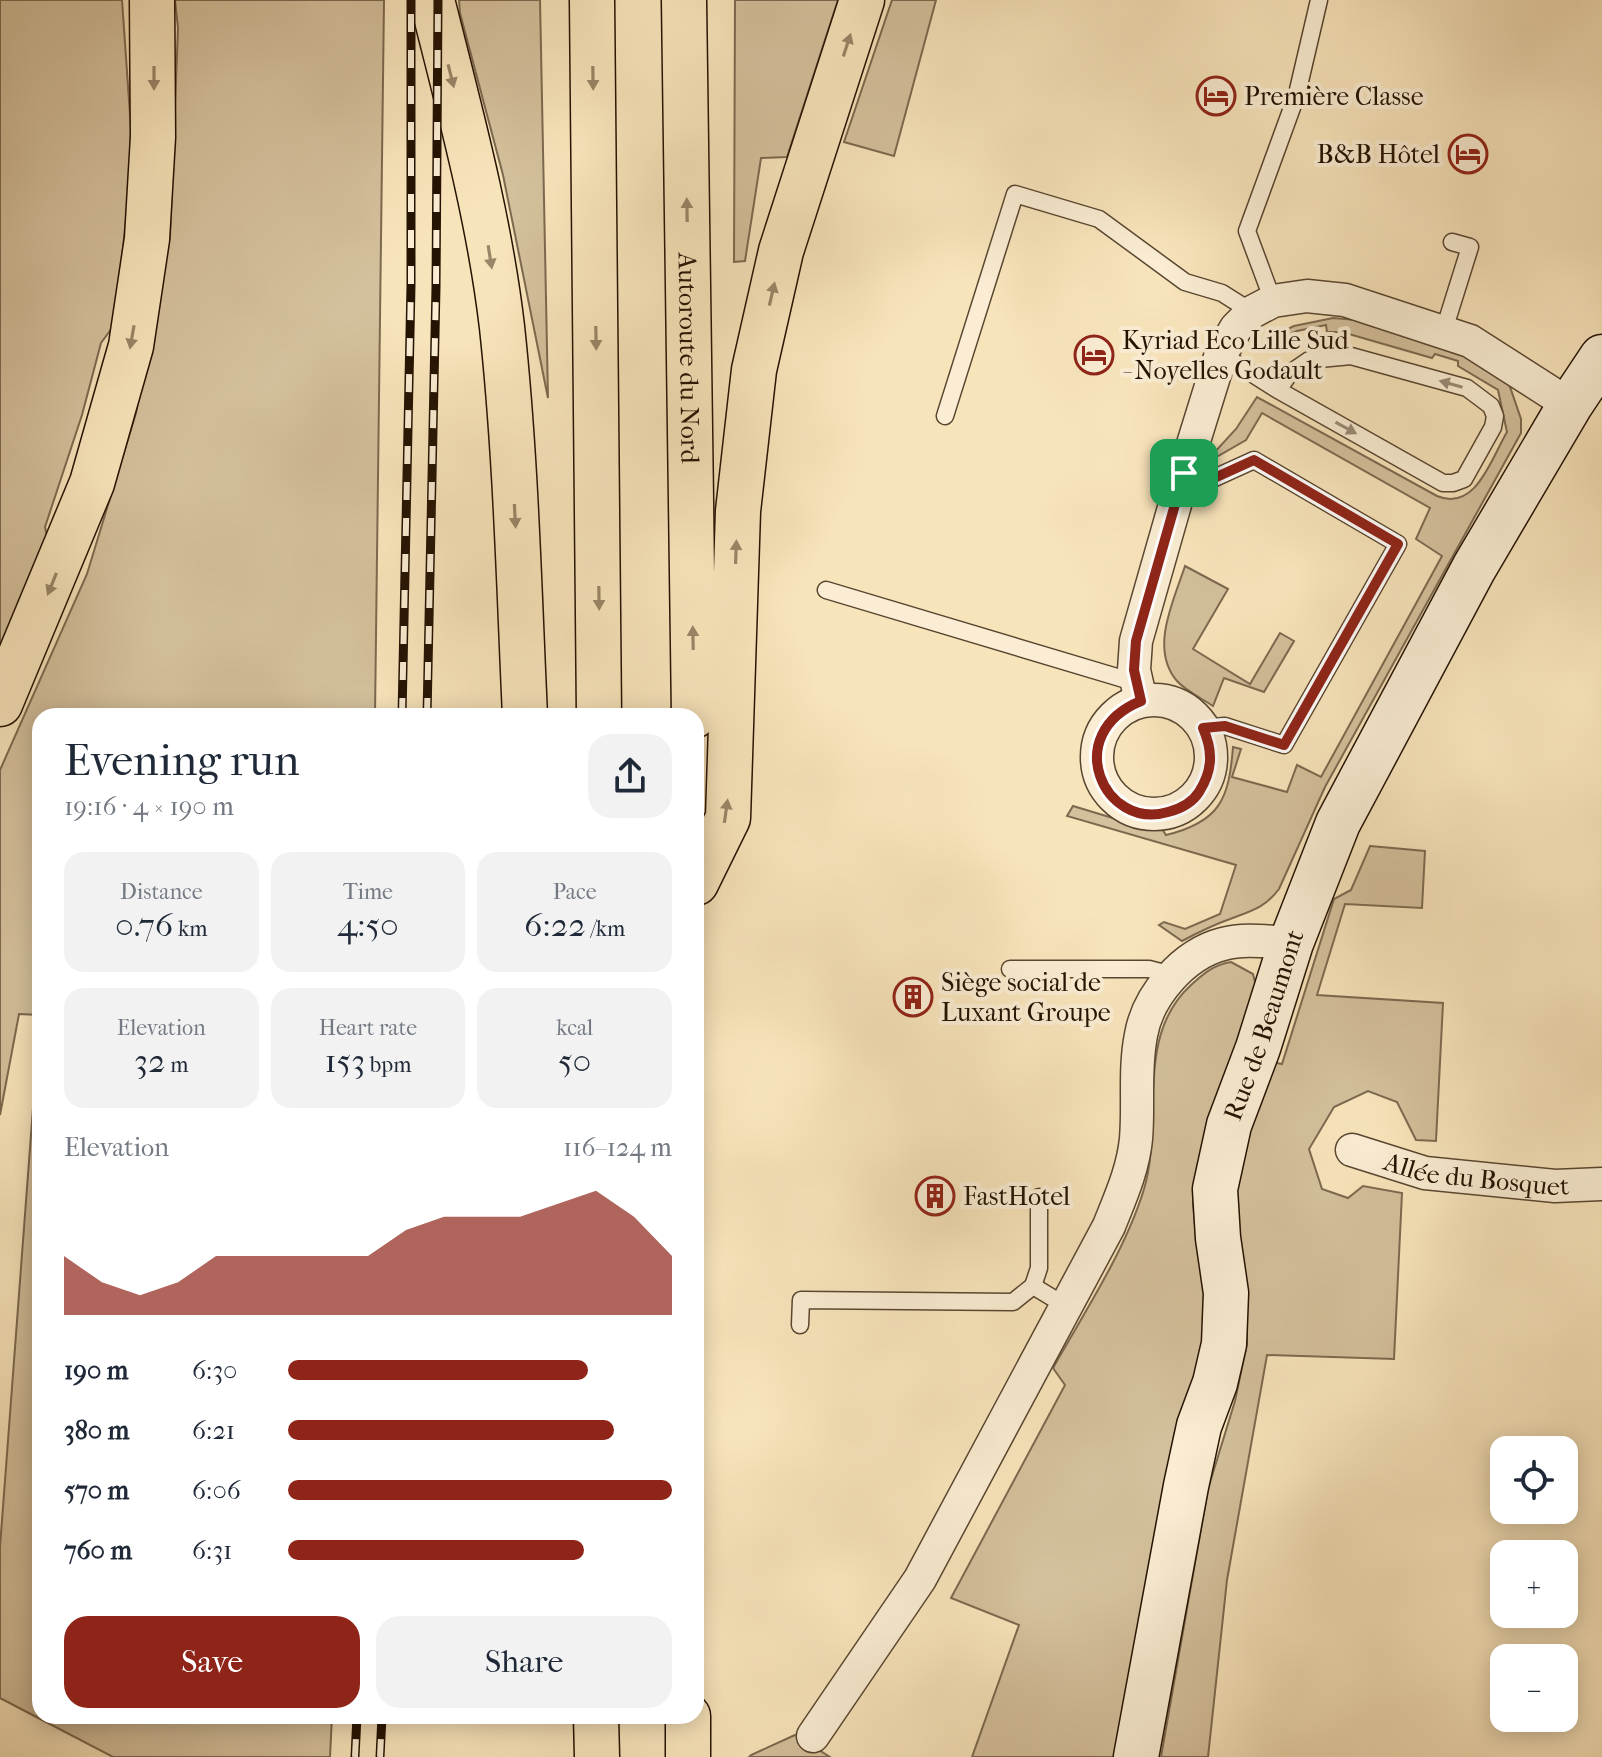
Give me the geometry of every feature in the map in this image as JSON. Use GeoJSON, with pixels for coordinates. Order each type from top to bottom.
{"type":"FeatureCollection","features":[{"type":"Feature","properties":{"kind":"highway"},"geometry":{"type":"LineString","coordinates":[[0,704],[92,483],[131,346],[147,239],[153,137],[152,0]]}},
{"type":"Feature","properties":{"kind":"highway"},"geometry":{"type":"LineString","coordinates":[[432,0],[477,180],[502,325],[513,470],[525,708]]}},
{"type":"Feature","properties":{"kind":"highway"},"geometry":{"type":"LineString","coordinates":[[592,0],[599,708]]}},
{"type":"Feature","properties":{"kind":"highway","name":"Autoroute du Nord"},"geometry":{"type":"LineString","coordinates":[[684,0],[694,708]]}},
{"type":"Feature","properties":{"kind":"highway"},"geometry":{"type":"LineString","coordinates":[[704,867],[728,818],[738,511],[754,370],[781,251],[862,0]]}},
{"type":"Feature","properties":{"kind":"highway"},"geometry":{"type":"LineString","coordinates":[[596,1724],[597,1757]]}},
{"type":"Feature","properties":{"kind":"highway"},"geometry":{"type":"LineString","coordinates":[[688,1724],[688,1757]]}},
{"type":"Feature","properties":{"kind":"street"},"geometry":{"type":"LineString","coordinates":[[1139,692],[1134,670],[1136,641],[1221,354],[1236,328],[1263,307],[1307,296],[1345,300],[1444,330],[1470,341],[1570,405]]}},
{"type":"Feature","properties":{"kind":"street","name":"Rue de Beaumont"},"geometry":{"type":"LineString","coordinates":[[1136,1757],[1189,1471],[1224,1344],[1226,1293],[1215,1189],[1229,1125],[1258,1048],[1291,943],[1338,823],[1474,568],[1570,405],[1602,357]]}},
{"type":"Feature","properties":{"kind":"street"},"geometry":{"type":"LineString","coordinates":[[1139,692],[1176,704],[1192,714],[1210,744],[1211,763],[1206,781],[1195,798],[1179,809],[1161,814],[1141,813],[1124,806],[1109,793],[1100,776],[1096,757],[1100,738],[1109,721],[1139,692]]}},
{"type":"Feature","properties":{"kind":"street"},"geometry":{"type":"LineString","coordinates":[[813,1736],[920,1579],[1109,1226],[1129,1175],[1136,1140],[1136,1077],[1141,1032],[1155,999],[1172,975],[1198,955],[1223,944],[1249,941],[1291,943]]}},
{"type":"Feature","properties":{"kind":"street","name":"Allée du Bosquet"},"geometry":{"type":"LineString","coordinates":[[1352,1150],[1425,1173],[1555,1186],[1602,1184]]}},
{"type":"Feature","properties":{"kind":"lane"},"geometry":{"type":"LineString","coordinates":[[1263,307],[1247,231],[1297,94],[1319,0]]}},
{"type":"Feature","properties":{"kind":"lane"},"geometry":{"type":"LineString","coordinates":[[945,416],[1015,194],[1099,219],[1185,282],[1263,307]]}},
{"type":"Feature","properties":{"kind":"lane"},"geometry":{"type":"LineString","coordinates":[[1444,330],[1470,247],[1452,242]]}},
{"type":"Feature","properties":{"kind":"lane"},"geometry":{"type":"LineString","coordinates":[[1221,354],[1278,390],[1443,483],[1464,479],[1493,427],[1495,416],[1491,406],[1467,388],[1351,356],[1309,360],[1290,373],[1278,390]]}},
{"type":"Feature","properties":{"kind":"lane"},"geometry":{"type":"LineString","coordinates":[[1184,473],[1210,480],[1254,460],[1398,544],[1284,745],[1225,726],[1203,728]]}},
{"type":"Feature","properties":{"kind":"lane"},"geometry":{"type":"LineString","coordinates":[[826,590],[1139,692]]}},
{"type":"Feature","properties":{"kind":"lane"},"geometry":{"type":"LineString","coordinates":[[1010,969],[1149,969],[1172,975]]}},
{"type":"Feature","properties":{"kind":"lane"},"geometry":{"type":"LineString","coordinates":[[800,1325],[801,1300],[1013,1302],[1033,1286],[1039,1268],[1039,1197]]}},
{"type":"Feature","properties":{"kind":"lane"},"geometry":{"type":"LineString","coordinates":[[1033,1286],[1066,1306]]}},
{"type":"Feature","properties":{"kind":"shaded area"},"geometry":{"type":"Polygon","coordinates":[[[0,0],[122,0],[131,129],[129,190],[115,324],[101,343],[82,415],[45,527],[49,547],[0,663],[0,0]]]}},
{"type":"Feature","properties":{"kind":"shaded area"},"geometry":{"type":"Polygon","coordinates":[[[175,0],[384,0],[375,708],[32,708],[32,1015],[19,1014],[0,1115],[0,770],[87,574],[136,413],[170,237],[178,28],[175,0]]]}},
{"type":"Feature","properties":{"kind":"shaded area"},"geometry":{"type":"Polygon","coordinates":[[[459,0],[540,0],[548,398],[503,175],[459,0]]]}},
{"type":"Feature","properties":{"kind":"shaded area"},"geometry":{"type":"Polygon","coordinates":[[[735,0],[838,0],[787,157],[761,158],[745,261],[734,262],[735,0]]]}},
{"type":"Feature","properties":{"kind":"shaded area"},"geometry":{"type":"Polygon","coordinates":[[[892,0],[936,0],[894,156],[844,142],[892,0]]]}},
{"type":"Feature","properties":{"kind":"shaded area"},"geometry":{"type":"Polygon","coordinates":[[[1333,318],[1357,320],[1462,354],[1509,384],[1521,419],[1521,433],[1325,787],[1279,889],[1257,908],[1182,941],[1159,925],[1164,922],[1185,929],[1220,914],[1236,865],[1067,816],[1073,806],[1149,829],[1162,829],[1166,835],[1184,830],[1199,823],[1218,806],[1228,781],[1233,747],[1241,749],[1232,777],[1287,792],[1297,765],[1321,777],[1442,556],[1416,539],[1430,508],[1262,413],[1246,440],[1213,459],[1212,455],[1236,429],[1257,397],[1437,496],[1451,499],[1462,497],[1481,480],[1507,432],[1498,390],[1458,366],[1458,361],[1435,354],[1432,358],[1342,332],[1327,332],[1326,325],[1297,331],[1273,342],[1271,337],[1294,326],[1333,318]]]}},
{"type":"Feature","properties":{"kind":"shaded area"},"geometry":{"type":"Polygon","coordinates":[[[1185,566],[1228,589],[1193,649],[1250,684],[1280,633],[1294,641],[1264,692],[1224,678],[1213,706],[1177,681],[1169,668],[1164,640],[1170,609],[1185,566]]]}},
{"type":"Feature","properties":{"kind":"shaded area"},"geometry":{"type":"Polygon","coordinates":[[[1370,846],[1425,851],[1422,908],[1345,904],[1317,995],[1443,1003],[1436,1141],[1416,1140],[1397,1102],[1368,1091],[1334,1107],[1309,1149],[1322,1189],[1348,1198],[1363,1186],[1402,1193],[1394,1359],[1267,1355],[1227,1580],[1208,1757],[1161,1757],[1208,1489],[1235,1401],[1247,1344],[1247,1293],[1233,1191],[1241,1152],[1272,1062],[1282,1064],[1334,899],[1351,890],[1370,846]]]}},
{"type":"Feature","properties":{"kind":"shaded area"},"geometry":{"type":"Polygon","coordinates":[[[1231,962],[1253,974],[1256,986],[1197,1166],[1193,1202],[1206,1298],[1206,1334],[1175,1431],[1116,1757],[972,1757],[1019,1625],[951,1598],[1065,1385],[1053,1368],[1127,1235],[1136,1212],[1149,1163],[1156,1056],[1162,1030],[1173,1007],[1190,986],[1219,965],[1231,962]]]}},
{"type":"Feature","properties":{"kind":"shaded area"},"geometry":{"type":"Polygon","coordinates":[[[32,1121],[32,1715],[0,1698],[0,1547],[32,1121]]]}},
{"type":"Feature","properties":{"kind":"shaded area"},"geometry":{"type":"Polygon","coordinates":[[[50,1724],[332,1724],[330,1757],[113,1757],[50,1724]]]}},
{"type":"Feature","properties":{"kind":"shaded area"},"geometry":{"type":"Polygon","coordinates":[[[795,1735],[830,1757],[749,1757],[751,1755],[795,1735]]]}},
{"type":"Feature","properties":{"kind":"railway"},"geometry":{"type":"LineString","coordinates":[[402,708],[411,285],[411,0]]}},
{"type":"Feature","properties":{"kind":"railway"},"geometry":{"type":"LineString","coordinates":[[427,708],[438,0]]}},
{"type":"Feature","properties":{"kind":"railway"},"geometry":{"type":"LineString","coordinates":[[355,1757],[357,1724]]}},
{"type":"Feature","properties":{"kind":"railway"},"geometry":{"type":"LineString","coordinates":[[380,1757],[382,1724]]}},
{"type":"Feature","properties":{"kind":"place","name":"Première Classe"},"geometry":{"type":"Point","coordinates":[1216,96]}},
{"type":"Feature","properties":{"kind":"place","name":"B&B Hôtel"},"geometry":{"type":"Point","coordinates":[1468,154]}},
{"type":"Feature","properties":{"kind":"place","name":"Kyriad Eco Lille Sud - Noyelles Godault"},"geometry":{"type":"Point","coordinates":[1094,355]}},
{"type":"Feature","properties":{"kind":"place","name":"Siège social de Luxant Groupe"},"geometry":{"type":"Point","coordinates":[913,997]}},
{"type":"Feature","properties":{"kind":"place","name":"FastHotel"},"geometry":{"type":"Point","coordinates":[935,1196]}},
{"type":"Feature","properties":{"kind":"route"},"geometry":{"type":"LineString","coordinates":[[1254,460],[1398,544],[1284,745],[1225,726],[1203,728],[1210,744],[1211,763],[1206,781],[1195,798],[1179,809],[1161,814],[1141,813],[1124,806],[1109,793],[1100,776],[1096,757],[1100,738],[1109,721],[1124,708],[1141,701],[1134,670],[1136,641],[1184,473],[1210,480],[1254,460]]}}]}
